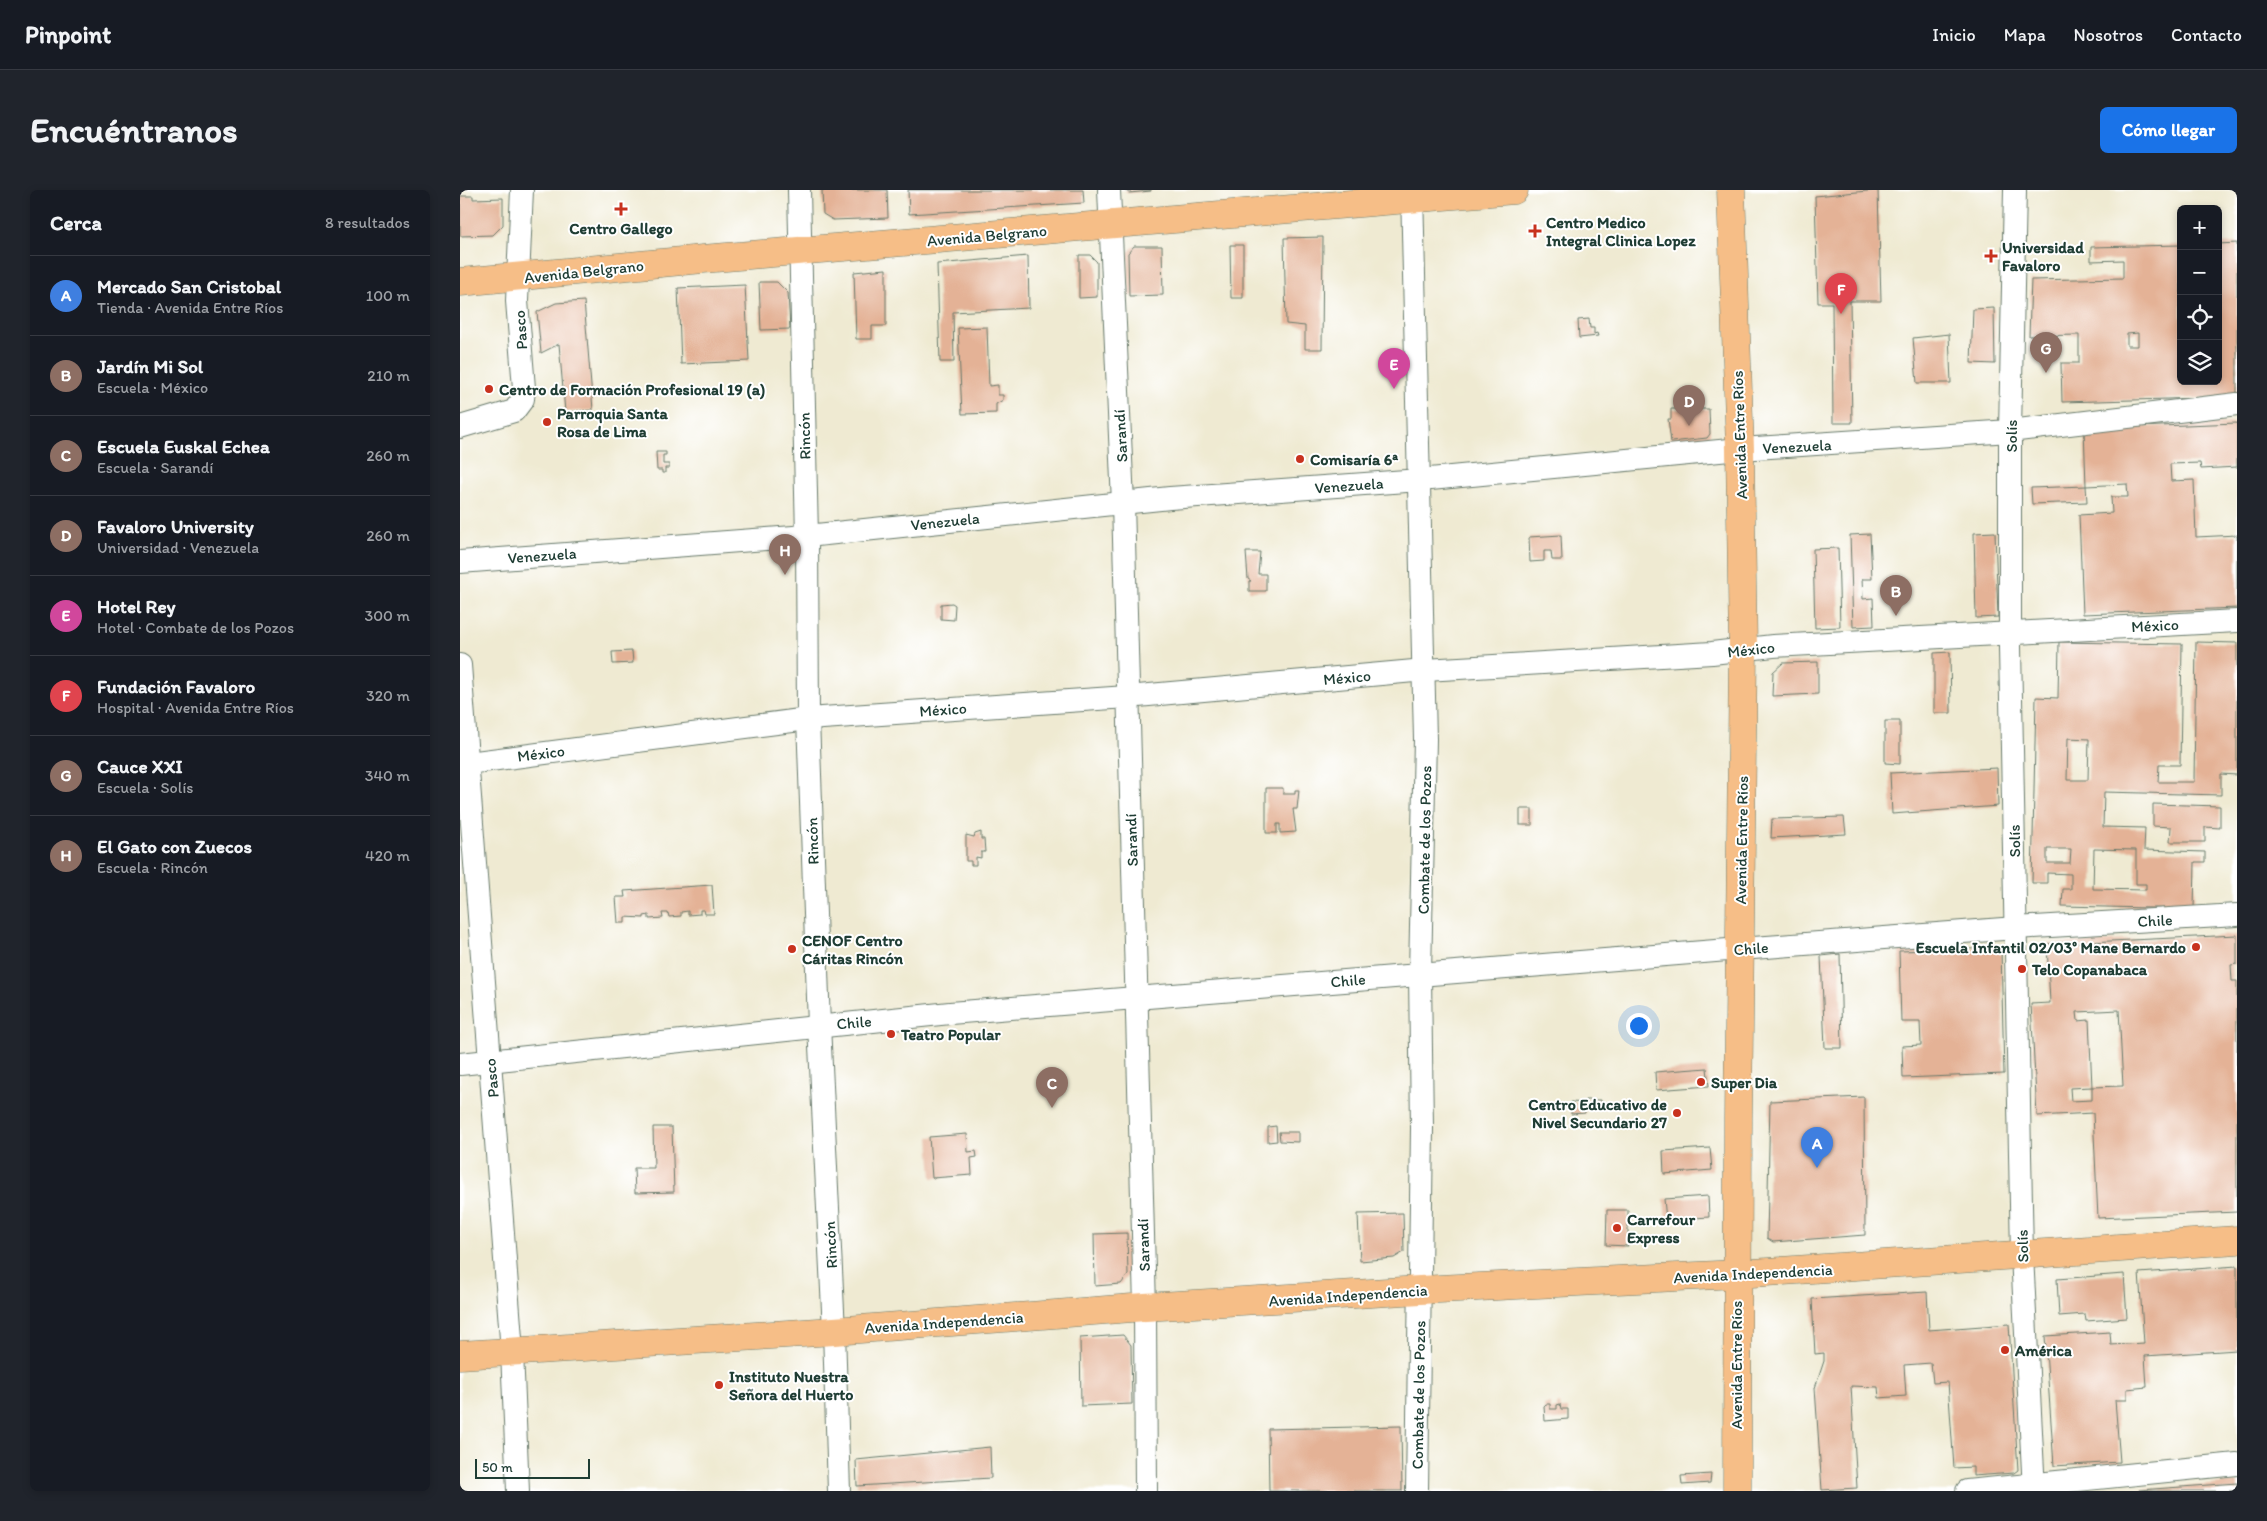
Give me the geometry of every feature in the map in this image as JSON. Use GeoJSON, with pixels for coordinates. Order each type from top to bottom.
{"type":"FeatureCollection","features":[{"type":"Feature","properties":{"kind":"main road","name":"Avenida Belgrano"},"geometry":{"type":"LineString","coordinates":[[460,282],[703,259],[1110,225],[1412,195],[1514,190]]}},
{"type":"Feature","properties":{"kind":"main road","name":"Avenida Entre Ríos"},"geometry":{"type":"LineString","coordinates":[[1731,190],[1740,449],[1744,650],[1736,1491]]}},
{"type":"Feature","properties":{"kind":"main road","name":"Avenida Independencia"},"geometry":{"type":"LineString","coordinates":[[460,1355],[834,1331],[1145,1307],[1420,1290],[1737,1274],[2237,1240]]}},
{"type":"Feature","properties":{"kind":"street","name":"Pasco"},"geometry":{"type":"LineString","coordinates":[[460,427],[514,411],[523,399],[524,388],[517,301],[522,190]]}},
{"type":"Feature","properties":{"kind":"street","name":"Rincón"},"geometry":{"type":"LineString","coordinates":[[799,190],[807,536],[808,719],[839,1491]]}},
{"type":"Feature","properties":{"kind":"street","name":"Sarandí"},"geometry":{"type":"LineString","coordinates":[[1109,190],[1123,503],[1135,998],[1145,1307],[1146,1491]]}},
{"type":"Feature","properties":{"kind":"street","name":"Solís"},"geometry":{"type":"LineString","coordinates":[[2015,190],[2010,431],[2010,633],[2022,1255],[2034,1487]]}},
{"type":"Feature","properties":{"kind":"street","name":"Combate de los Pozos"},"geometry":{"type":"LineString","coordinates":[[1412,195],[1425,670],[1425,804],[1420,974],[1422,1128],[1417,1491]]}},
{"type":"Feature","properties":{"kind":"street","name":"Venezuela"},"geometry":{"type":"LineString","coordinates":[[460,562],[807,536],[1123,503],[1420,480],[1740,449],[2010,431],[2237,404]]}},
{"type":"Feature","properties":{"kind":"street","name":"México"},"geometry":{"type":"LineString","coordinates":[[464,763],[808,719],[1127,697],[1425,670],[1744,650],[1773,646],[2237,621]]}},
{"type":"Feature","properties":{"kind":"street","name":"Pasco"},"geometry":{"type":"LineString","coordinates":[[460,665],[464,763],[512,1352],[518,1491]]}},
{"type":"Feature","properties":{"kind":"street","name":"Chile"},"geometry":{"type":"LineString","coordinates":[[460,1064],[819,1025],[1420,974],[2016,928],[2237,915]]}},
{"type":"Feature","properties":{"kind":"street"},"geometry":{"type":"LineString","coordinates":[[1967,1491],[2034,1487],[2237,1464]]}},
{"type":"Feature","properties":{"kind":"building"},"geometry":{"type":"Polygon","coordinates":[[[822,190],[887,190],[888,218],[833,220],[823,214],[822,190]]]}},
{"type":"Feature","properties":{"kind":"building"},"geometry":{"type":"Polygon","coordinates":[[[908,190],[1083,190],[1084,203],[909,214],[908,190]]]}},
{"type":"Feature","properties":{"kind":"building"},"geometry":{"type":"Polygon","coordinates":[[[1124,190],[1151,190],[1151,191],[1129,193],[1124,190]]]}},
{"type":"Feature","properties":{"kind":"building"},"geometry":{"type":"Polygon","coordinates":[[[1878,190],[1881,301],[1850,301],[1852,423],[1833,423],[1832,303],[1818,303],[1815,196],[1878,190]]]}},
{"type":"Feature","properties":{"kind":"building"},"geometry":{"type":"Polygon","coordinates":[[[460,196],[473,196],[473,199],[503,198],[503,225],[493,235],[460,236],[460,196]]]}},
{"type":"Feature","properties":{"kind":"building"},"geometry":{"type":"Polygon","coordinates":[[[1323,237],[1322,349],[1305,349],[1305,326],[1286,324],[1284,238],[1323,237]]]}},
{"type":"Feature","properties":{"kind":"building"},"geometry":{"type":"Polygon","coordinates":[[[2237,243],[2237,397],[2062,402],[2061,363],[2079,363],[2079,335],[2029,336],[2031,280],[2123,278],[2123,260],[2091,261],[2091,247],[2177,245],[2177,385],[2222,385],[2222,244],[2237,243]],[[2138,333],[2127,334],[2127,346],[2138,346],[2138,333]]]}},
{"type":"Feature","properties":{"kind":"building"},"geometry":{"type":"Polygon","coordinates":[[[1230,245],[1243,245],[1243,298],[1231,298],[1230,245]]]}},
{"type":"Feature","properties":{"kind":"building"},"geometry":{"type":"Polygon","coordinates":[[[1134,246],[1162,246],[1163,295],[1129,296],[1128,253],[1134,246]]]}},
{"type":"Feature","properties":{"kind":"building"},"geometry":{"type":"Polygon","coordinates":[[[1079,255],[1090,255],[1097,262],[1097,297],[1079,298],[1079,255]]]}},
{"type":"Feature","properties":{"kind":"building"},"geometry":{"type":"Polygon","coordinates":[[[1028,256],[1029,308],[953,312],[954,362],[940,362],[937,264],[1028,256]]]}},
{"type":"Feature","properties":{"kind":"building"},"geometry":{"type":"Polygon","coordinates":[[[886,269],[886,326],[872,326],[872,339],[856,339],[854,272],[886,269]]]}},
{"type":"Feature","properties":{"kind":"building"},"geometry":{"type":"Polygon","coordinates":[[[759,282],[777,282],[788,293],[790,329],[761,330],[759,282]]]}},
{"type":"Feature","properties":{"kind":"building"},"geometry":{"type":"Polygon","coordinates":[[[745,285],[749,361],[681,364],[678,288],[745,285]]]}},
{"type":"Feature","properties":{"kind":"building"},"geometry":{"type":"Polygon","coordinates":[[[584,301],[593,410],[565,412],[559,344],[541,353],[537,312],[556,303],[584,301]]]}},
{"type":"Feature","properties":{"kind":"building"},"geometry":{"type":"Polygon","coordinates":[[[1994,308],[1995,364],[1971,363],[1973,309],[1994,308]]]}},
{"type":"Feature","properties":{"kind":"building"},"geometry":{"type":"Polygon","coordinates":[[[1589,319],[1590,328],[1594,328],[1594,334],[1597,333],[1598,336],[1579,338],[1578,320],[1589,319]]]}},
{"type":"Feature","properties":{"kind":"building"},"geometry":{"type":"Polygon","coordinates":[[[987,327],[989,386],[998,385],[998,395],[1003,395],[1003,400],[996,404],[996,413],[962,414],[958,328],[987,327]]]}},
{"type":"Feature","properties":{"kind":"building"},"geometry":{"type":"Polygon","coordinates":[[[1949,334],[1951,383],[1917,383],[1913,338],[1949,334]]]}},
{"type":"Feature","properties":{"kind":"building"},"geometry":{"type":"Polygon","coordinates":[[[1671,409],[1709,409],[1710,434],[1707,438],[1671,442],[1668,419],[1671,419],[1671,409]]]}},
{"type":"Feature","properties":{"kind":"building"},"geometry":{"type":"Polygon","coordinates":[[[2237,423],[2237,467],[2201,469],[2200,463],[2170,464],[2171,481],[2194,480],[2196,537],[2237,535],[2237,608],[2083,614],[2079,515],[2112,513],[2111,497],[2128,497],[2127,484],[2086,486],[2084,429],[2237,423]]]}},
{"type":"Feature","properties":{"kind":"building"},"geometry":{"type":"Polygon","coordinates":[[[656,452],[666,452],[666,455],[663,455],[663,464],[669,464],[669,468],[665,468],[665,473],[662,473],[662,470],[657,470],[656,452]]]}},
{"type":"Feature","properties":{"kind":"building"},"geometry":{"type":"Polygon","coordinates":[[[2086,486],[2087,502],[2032,504],[2031,488],[2086,486]]]}},
{"type":"Feature","properties":{"kind":"building"},"geometry":{"type":"Polygon","coordinates":[[[1995,532],[1998,617],[1976,618],[1974,533],[1995,532]]]}},
{"type":"Feature","properties":{"kind":"building"},"geometry":{"type":"Polygon","coordinates":[[[1870,534],[1872,579],[1862,579],[1863,599],[1873,598],[1874,626],[1853,627],[1850,535],[1870,534]]]}},
{"type":"Feature","properties":{"kind":"building"},"geometry":{"type":"Polygon","coordinates":[[[1561,535],[1562,560],[1552,560],[1551,551],[1544,551],[1544,561],[1530,562],[1529,537],[1561,535]]]}},
{"type":"Feature","properties":{"kind":"building"},"geometry":{"type":"Polygon","coordinates":[[[1838,548],[1840,627],[1815,628],[1813,549],[1838,548]]]}},
{"type":"Feature","properties":{"kind":"building"},"geometry":{"type":"Polygon","coordinates":[[[1246,552],[1260,552],[1258,574],[1266,574],[1266,591],[1249,591],[1249,581],[1251,581],[1248,579],[1246,552]]]}},
{"type":"Feature","properties":{"kind":"building"},"geometry":{"type":"Polygon","coordinates":[[[952,603],[955,605],[954,620],[941,619],[941,604],[952,603]]]}},
{"type":"Feature","properties":{"kind":"building"},"geometry":{"type":"Polygon","coordinates":[[[2059,642],[2182,644],[2180,765],[2159,765],[2158,782],[2194,782],[2196,642],[2237,643],[2237,775],[2221,774],[2221,795],[2104,792],[2103,827],[2145,828],[2144,850],[2205,852],[2205,862],[2195,862],[2194,909],[2062,906],[2063,889],[2071,889],[2071,874],[2047,873],[2047,883],[2032,883],[2036,697],[2058,698],[2059,642]],[[2068,738],[2067,780],[2088,780],[2089,739],[2068,738]],[[2047,849],[2047,863],[2070,863],[2071,849],[2047,849]],[[2094,849],[2093,889],[2146,890],[2146,884],[2136,884],[2136,850],[2094,849]]]}},
{"type":"Feature","properties":{"kind":"building"},"geometry":{"type":"Polygon","coordinates":[[[632,651],[633,663],[613,664],[612,652],[632,651]]]}},
{"type":"Feature","properties":{"kind":"building"},"geometry":{"type":"Polygon","coordinates":[[[1950,652],[1951,713],[1934,713],[1934,653],[1950,652]]]}},
{"type":"Feature","properties":{"kind":"building"},"geometry":{"type":"Polygon","coordinates":[[[1818,662],[1818,694],[1772,696],[1773,672],[1783,663],[1818,662]]]}},
{"type":"Feature","properties":{"kind":"building"},"geometry":{"type":"Polygon","coordinates":[[[1885,721],[1900,721],[1900,764],[1885,763],[1885,721]]]}},
{"type":"Feature","properties":{"kind":"building"},"geometry":{"type":"Polygon","coordinates":[[[1997,768],[1998,806],[1892,814],[1890,773],[1997,768]]]}},
{"type":"Feature","properties":{"kind":"building"},"geometry":{"type":"Polygon","coordinates":[[[1266,788],[1283,788],[1283,794],[1295,794],[1295,790],[1299,790],[1297,809],[1293,809],[1296,832],[1280,833],[1280,824],[1277,824],[1277,833],[1266,833],[1266,788]]]}},
{"type":"Feature","properties":{"kind":"building"},"geometry":{"type":"Polygon","coordinates":[[[2153,804],[2220,806],[2220,828],[2205,827],[2205,842],[2170,842],[2171,827],[2153,826],[2153,804]]]}},
{"type":"Feature","properties":{"kind":"building"},"geometry":{"type":"Polygon","coordinates":[[[1520,809],[1532,809],[1532,825],[1520,825],[1520,809]]]}},
{"type":"Feature","properties":{"kind":"building"},"geometry":{"type":"Polygon","coordinates":[[[1844,817],[1846,834],[1771,838],[1772,819],[1844,817]]]}},
{"type":"Feature","properties":{"kind":"building"},"geometry":{"type":"Polygon","coordinates":[[[981,832],[981,839],[984,839],[985,852],[981,852],[981,858],[976,857],[976,865],[971,865],[971,861],[966,861],[966,835],[974,837],[975,834],[981,832]]]}},
{"type":"Feature","properties":{"kind":"building"},"geometry":{"type":"Polygon","coordinates":[[[712,885],[714,914],[705,914],[704,910],[700,910],[700,914],[688,915],[688,911],[681,912],[681,916],[669,917],[668,913],[662,913],[663,918],[649,919],[649,915],[644,916],[644,918],[625,917],[625,923],[618,923],[616,897],[625,897],[624,891],[712,885]]]}},
{"type":"Feature","properties":{"kind":"building"},"geometry":{"type":"Polygon","coordinates":[[[2237,935],[2237,964],[2231,965],[2232,981],[2237,981],[2237,1212],[2098,1218],[2093,1113],[2037,1116],[2031,1004],[2050,1003],[2047,944],[2237,935]],[[2119,1010],[2077,1012],[2078,1021],[2089,1020],[2092,1087],[2123,1086],[2119,1010]],[[2092,1087],[2070,1088],[2071,1101],[2092,1100],[2092,1087]]]}},
{"type":"Feature","properties":{"kind":"building"},"geometry":{"type":"Polygon","coordinates":[[[2001,948],[2004,1074],[1903,1078],[1902,1046],[1921,1045],[1920,1022],[1901,1022],[1899,951],[2001,948]]]}},
{"type":"Feature","properties":{"kind":"building"},"geometry":{"type":"Polygon","coordinates":[[[1840,954],[1842,1048],[1825,1048],[1821,956],[1840,954]]]}},
{"type":"Feature","properties":{"kind":"building"},"geometry":{"type":"Polygon","coordinates":[[[1707,1068],[1709,1086],[1656,1090],[1655,1072],[1707,1068]]]}},
{"type":"Feature","properties":{"kind":"building"},"geometry":{"type":"Polygon","coordinates":[[[1864,1097],[1865,1235],[1773,1242],[1767,1238],[1770,1101],[1864,1097]]]}},
{"type":"Feature","properties":{"kind":"building"},"geometry":{"type":"Polygon","coordinates":[[[1586,1100],[1601,1100],[1601,1105],[1584,1105],[1585,1113],[1571,1114],[1571,1102],[1586,1103],[1586,1100]]]}},
{"type":"Feature","properties":{"kind":"building"},"geometry":{"type":"Polygon","coordinates":[[[1276,1126],[1277,1141],[1268,1142],[1268,1127],[1276,1126]]]}},
{"type":"Feature","properties":{"kind":"building"},"geometry":{"type":"Polygon","coordinates":[[[653,1127],[672,1127],[674,1192],[635,1193],[634,1168],[654,1168],[653,1127]]]}},
{"type":"Feature","properties":{"kind":"building"},"geometry":{"type":"Polygon","coordinates":[[[1279,1132],[1298,1132],[1298,1142],[1280,1141],[1279,1132]]]}},
{"type":"Feature","properties":{"kind":"building"},"geometry":{"type":"Polygon","coordinates":[[[967,1134],[968,1152],[976,1151],[977,1157],[971,1158],[972,1175],[932,1178],[929,1137],[967,1134]]]}},
{"type":"Feature","properties":{"kind":"building"},"geometry":{"type":"Polygon","coordinates":[[[1710,1148],[1712,1170],[1664,1174],[1663,1151],[1710,1148]]]}},
{"type":"Feature","properties":{"kind":"building"},"geometry":{"type":"Polygon","coordinates":[[[1708,1196],[1709,1217],[1666,1220],[1664,1199],[1708,1196]]]}},
{"type":"Feature","properties":{"kind":"building","name":"Carrefour Express"},"geometry":{"type":"Polygon","coordinates":[[[1607,1210],[1628,1210],[1628,1246],[1606,1245],[1607,1210]]]}},
{"type":"Feature","properties":{"kind":"building"},"geometry":{"type":"Polygon","coordinates":[[[1403,1213],[1404,1252],[1394,1258],[1360,1261],[1358,1214],[1403,1213]]]}},
{"type":"Feature","properties":{"kind":"building"},"geometry":{"type":"Polygon","coordinates":[[[1127,1233],[1128,1275],[1121,1284],[1095,1286],[1094,1234],[1127,1233]]]}},
{"type":"Feature","properties":{"kind":"building"},"geometry":{"type":"Polygon","coordinates":[[[2237,1266],[2237,1350],[2145,1356],[2147,1387],[2127,1389],[2127,1400],[2115,1400],[2120,1462],[2054,1466],[2045,1336],[2110,1332],[2111,1345],[2144,1343],[2139,1273],[2237,1266]]]}},
{"type":"Feature","properties":{"kind":"building"},"geometry":{"type":"Polygon","coordinates":[[[2124,1274],[2127,1318],[2086,1321],[2085,1314],[2059,1316],[2057,1279],[2124,1274]]]}},
{"type":"Feature","properties":{"kind":"building"},"geometry":{"type":"Polygon","coordinates":[[[1927,1292],[1929,1330],[2009,1324],[2018,1470],[2014,1473],[1973,1476],[1973,1467],[1954,1468],[1948,1382],[1933,1383],[1931,1363],[1904,1365],[1906,1396],[1879,1398],[1878,1387],[1851,1386],[1857,1488],[1822,1490],[1815,1388],[1824,1361],[1824,1353],[1815,1354],[1812,1299],[1927,1292]]]}},
{"type":"Feature","properties":{"kind":"building"},"geometry":{"type":"Polygon","coordinates":[[[1123,1335],[1131,1345],[1132,1404],[1081,1406],[1080,1338],[1123,1335]]]}},
{"type":"Feature","properties":{"kind":"building"},"geometry":{"type":"Polygon","coordinates":[[[1550,1404],[1550,1409],[1557,1409],[1557,1405],[1560,1404],[1561,1409],[1568,1409],[1568,1419],[1545,1421],[1544,1406],[1550,1404]]]}},
{"type":"Feature","properties":{"kind":"building"},"geometry":{"type":"Polygon","coordinates":[[[1401,1426],[1402,1491],[1269,1491],[1268,1429],[1401,1426]]]}},
{"type":"Feature","properties":{"kind":"building"},"geometry":{"type":"Polygon","coordinates":[[[990,1447],[991,1478],[857,1486],[856,1460],[990,1447]]]}},
{"type":"Feature","properties":{"kind":"building"},"geometry":{"type":"Polygon","coordinates":[[[1711,1474],[1710,1483],[1682,1485],[1681,1476],[1711,1474]]]}},
{"type":"Feature","properties":{"kind":"building"},"geometry":{"type":"Polygon","coordinates":[[[2237,1483],[2237,1491],[2139,1491],[2139,1490],[2237,1483]]]}},
{"type":"Feature","properties":{"kind":"place","name":"Centro Gallego"},"geometry":{"type":"Point","coordinates":[621,209]}},
{"type":"Feature","properties":{"kind":"place","name":"Centro Medico Integral Clinica Lopez"},"geometry":{"type":"Point","coordinates":[1535,231]}},
{"type":"Feature","properties":{"kind":"place","name":"Universidad Favaloro"},"geometry":{"type":"Point","coordinates":[1991,256]}},
{"type":"Feature","properties":{"kind":"place","name":"Fundación Favaloro"},"geometry":{"type":"Point","coordinates":[1841,314]}},
{"type":"Feature","properties":{"kind":"place","name":"Cauce XXI"},"geometry":{"type":"Point","coordinates":[2046,373]}},
{"type":"Feature","properties":{"kind":"place","name":"Centro de Formación Profesional 19 (a)"},"geometry":{"type":"Point","coordinates":[489,389]}},
{"type":"Feature","properties":{"kind":"place","name":"Hotel Rey"},"geometry":{"type":"Point","coordinates":[1394,389]}},
{"type":"Feature","properties":{"kind":"place","name":"Parroquia Santa Rosa de Lima"},"geometry":{"type":"Point","coordinates":[547,422]}},
{"type":"Feature","properties":{"kind":"place","name":"Favaloro University"},"geometry":{"type":"Point","coordinates":[1689,426]}},
{"type":"Feature","properties":{"kind":"place","name":"Comisaría 6ª"},"geometry":{"type":"Point","coordinates":[1300,459]}},
{"type":"Feature","properties":{"kind":"place","name":"El Gato con Zuecos"},"geometry":{"type":"Point","coordinates":[785,575]}},
{"type":"Feature","properties":{"kind":"place","name":"Jardín Mi Sol"},"geometry":{"type":"Point","coordinates":[1896,616]}},
{"type":"Feature","properties":{"kind":"place","name":"Escuela Infantil 02/03° Mane Bernardo"},"geometry":{"type":"Point","coordinates":[2196,947]}},
{"type":"Feature","properties":{"kind":"place","name":"CENOF Centro Cáritas Rincón"},"geometry":{"type":"Point","coordinates":[792,949]}},
{"type":"Feature","properties":{"kind":"place","name":"Telo Copanabaca"},"geometry":{"type":"Point","coordinates":[2022,969]}},
{"type":"Feature","properties":{"kind":"place","name":"Teatro Popular"},"geometry":{"type":"Point","coordinates":[891,1034]}},
{"type":"Feature","properties":{"kind":"place","name":"Super Dia"},"geometry":{"type":"Point","coordinates":[1701,1082]}},
{"type":"Feature","properties":{"kind":"place","name":"Escuela Euskal Echea"},"geometry":{"type":"Point","coordinates":[1052,1108]}},
{"type":"Feature","properties":{"kind":"place","name":"Centro Educativo de Nivel Secundario 27"},"geometry":{"type":"Point","coordinates":[1677,1113]}},
{"type":"Feature","properties":{"kind":"place","name":"Mercado San Cristobal"},"geometry":{"type":"Point","coordinates":[1817,1168]}},
{"type":"Feature","properties":{"kind":"place","name":"Carrefour Express"},"geometry":{"type":"Point","coordinates":[1617,1228]}},
{"type":"Feature","properties":{"kind":"place","name":"América"},"geometry":{"type":"Point","coordinates":[2005,1350]}},
{"type":"Feature","properties":{"kind":"place","name":"Instituto Nuestra Señora del Huerto"},"geometry":{"type":"Point","coordinates":[719,1385]}}]}
